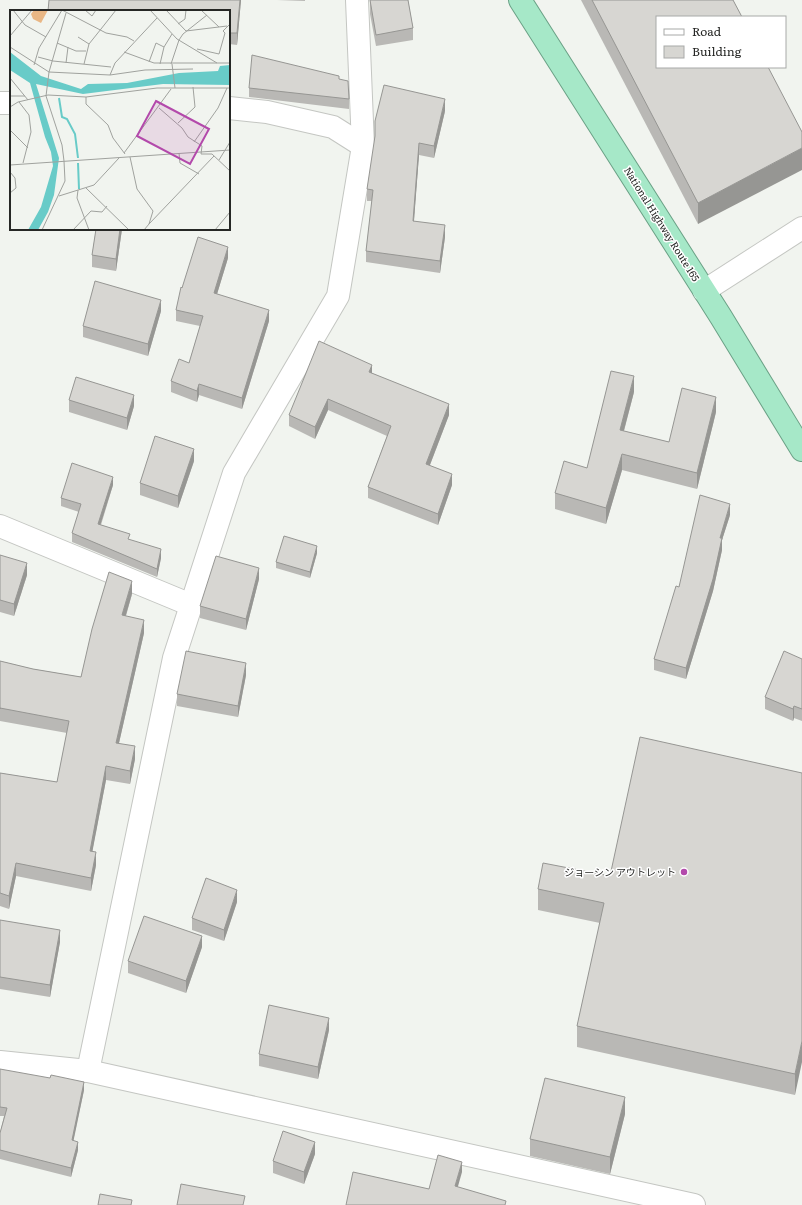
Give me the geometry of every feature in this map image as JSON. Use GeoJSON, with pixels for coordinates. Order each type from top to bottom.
{"type":"FeatureCollection","features":[{"type":"Feature","properties":{"kind":"highway","name":"National Highway Route 165"},"geometry":{"type":"LineString","coordinates":[[520,0],[704,291],[802,450]]}},
{"type":"Feature","properties":{"kind":"street"},"geometry":{"type":"LineString","coordinates":[[88,1071],[174,658],[191,605],[234,473],[338,296],[363,146],[357,0]]}},
{"type":"Feature","properties":{"kind":"street"},"geometry":{"type":"LineString","coordinates":[[230,108],[267,112],[333,127],[363,146]]}},
{"type":"Feature","properties":{"kind":"street"},"geometry":{"type":"LineString","coordinates":[[704,291],[802,228]]}},
{"type":"Feature","properties":{"kind":"street"},"geometry":{"type":"LineString","coordinates":[[0,526],[191,605]]}},
{"type":"Feature","properties":{"kind":"street"},"geometry":{"type":"LineString","coordinates":[[0,1062],[88,1071],[694,1205]]}},
{"type":"Feature","properties":{"kind":"building"},"geometry":{"type":"Polygon","coordinates":[[[49,0],[240,0],[237,33],[230,33],[230,10],[48,10],[49,0]]]}},
{"type":"Feature","properties":{"kind":"building"},"geometry":{"type":"Polygon","coordinates":[[[370,0],[408,0],[413,28],[376,35],[370,0]]]}},
{"type":"Feature","properties":{"kind":"building"},"geometry":{"type":"Polygon","coordinates":[[[592,0],[733,0],[741,16],[656,16],[656,68],[769,68],[802,132],[802,148],[698,203],[592,0]]]}},
{"type":"Feature","properties":{"kind":"building"},"geometry":{"type":"Polygon","coordinates":[[[252,55],[339,76],[339,79],[348,81],[349,99],[249,88],[252,55]]]}},
{"type":"Feature","properties":{"kind":"building"},"geometry":{"type":"Polygon","coordinates":[[[384,85],[445,99],[434,146],[419,143],[413,221],[445,225],[440,261],[366,251],[373,190],[367,189],[375,136],[375,121],[384,85]]]}},
{"type":"Feature","properties":{"kind":"building"},"geometry":{"type":"Polygon","coordinates":[[[96,230],[120,230],[116,259],[92,255],[96,230]]]}},
{"type":"Feature","properties":{"kind":"building"},"geometry":{"type":"Polygon","coordinates":[[[198,237],[228,247],[214,293],[269,310],[242,398],[199,384],[197,391],[171,381],[179,359],[189,363],[203,316],[176,310],[181,287],[182,288],[198,237]]]}},
{"type":"Feature","properties":{"kind":"building"},"geometry":{"type":"Polygon","coordinates":[[[95,281],[161,300],[148,344],[83,326],[95,281]]]}},
{"type":"Feature","properties":{"kind":"building"},"geometry":{"type":"Polygon","coordinates":[[[319,341],[372,365],[369,372],[449,404],[426,464],[452,474],[438,514],[368,487],[391,426],[328,399],[315,427],[289,415],[319,341]]]}},
{"type":"Feature","properties":{"kind":"building"},"geometry":{"type":"Polygon","coordinates":[[[611,371],[634,376],[620,430],[669,442],[682,388],[716,397],[697,473],[622,454],[606,508],[555,493],[564,461],[587,468],[611,371]]]}},
{"type":"Feature","properties":{"kind":"building"},"geometry":{"type":"Polygon","coordinates":[[[76,377],[134,395],[127,418],[69,400],[76,377]]]}},
{"type":"Feature","properties":{"kind":"building"},"geometry":{"type":"Polygon","coordinates":[[[155,436],[194,449],[178,496],[140,483],[155,436]]]}},
{"type":"Feature","properties":{"kind":"building"},"geometry":{"type":"Polygon","coordinates":[[[72,463],[113,477],[98,524],[130,534],[128,539],[161,549],[157,569],[72,533],[81,504],[61,498],[72,463]]]}},
{"type":"Feature","properties":{"kind":"building"},"geometry":{"type":"Polygon","coordinates":[[[700,495],[730,504],[720,538],[722,538],[713,579],[686,668],[654,659],[676,586],[679,587],[700,495]]]}},
{"type":"Feature","properties":{"kind":"building"},"geometry":{"type":"Polygon","coordinates":[[[284,536],[317,546],[310,572],[276,562],[284,536]]]}},
{"type":"Feature","properties":{"kind":"building"},"geometry":{"type":"Polygon","coordinates":[[[0,555],[27,563],[14,604],[0,600],[0,555]]]}},
{"type":"Feature","properties":{"kind":"building"},"geometry":{"type":"Polygon","coordinates":[[[216,556],[259,568],[246,619],[200,606],[216,556]]]}},
{"type":"Feature","properties":{"kind":"building"},"geometry":{"type":"Polygon","coordinates":[[[109,572],[132,581],[122,615],[144,620],[116,743],[135,746],[130,771],[106,766],[90,851],[96,852],[91,878],[16,863],[9,896],[0,893],[0,773],[57,782],[69,721],[0,708],[0,661],[33,669],[81,677],[92,629],[109,572]]]}},
{"type":"Feature","properties":{"kind":"building"},"geometry":{"type":"Polygon","coordinates":[[[186,651],[246,663],[238,706],[177,694],[186,651]]]}},
{"type":"Feature","properties":{"kind":"building"},"geometry":{"type":"Polygon","coordinates":[[[784,651],[802,659],[802,709],[794,706],[793,709],[765,697],[784,651]]]}},
{"type":"Feature","properties":{"kind":"building"},"geometry":{"type":"Polygon","coordinates":[[[640,737],[802,773],[802,1041],[795,1074],[577,1026],[604,903],[538,889],[543,863],[610,876],[640,737]]]}},
{"type":"Feature","properties":{"kind":"building"},"geometry":{"type":"Polygon","coordinates":[[[206,878],[237,890],[224,930],[192,918],[206,878]]]}},
{"type":"Feature","properties":{"kind":"building"},"geometry":{"type":"Polygon","coordinates":[[[144,916],[202,936],[186,981],[128,961],[144,916]]]}},
{"type":"Feature","properties":{"kind":"building"},"geometry":{"type":"Polygon","coordinates":[[[0,920],[60,930],[50,985],[0,977],[0,920]]]}},
{"type":"Feature","properties":{"kind":"building"},"geometry":{"type":"Polygon","coordinates":[[[269,1005],[329,1018],[318,1067],[259,1054],[269,1005]]]}},
{"type":"Feature","properties":{"kind":"building"},"geometry":{"type":"Polygon","coordinates":[[[0,1069],[50,1078],[51,1075],[84,1082],[72,1140],[78,1142],[71,1168],[0,1150],[0,1133],[7,1108],[0,1107],[0,1069]]]}},
{"type":"Feature","properties":{"kind":"building"},"geometry":{"type":"Polygon","coordinates":[[[545,1078],[625,1097],[610,1157],[530,1139],[545,1078]]]}},
{"type":"Feature","properties":{"kind":"building"},"geometry":{"type":"Polygon","coordinates":[[[283,1131],[315,1142],[304,1172],[273,1161],[283,1131]]]}},
{"type":"Feature","properties":{"kind":"building"},"geometry":{"type":"Polygon","coordinates":[[[438,1155],[462,1162],[455,1186],[506,1201],[505,1205],[346,1205],[353,1172],[429,1189],[438,1155]]]}},
{"type":"Feature","properties":{"kind":"building"},"geometry":{"type":"Polygon","coordinates":[[[181,1184],[245,1196],[243,1205],[177,1205],[181,1184]]]}},
{"type":"Feature","properties":{"kind":"building"},"geometry":{"type":"Polygon","coordinates":[[[100,1194],[132,1200],[131,1205],[98,1205],[100,1194]]]}},
{"type":"Feature","properties":{"kind":"place","name":"ジョーシン アウトレット"},"geometry":{"type":"Point","coordinates":[684,872]}}]}
